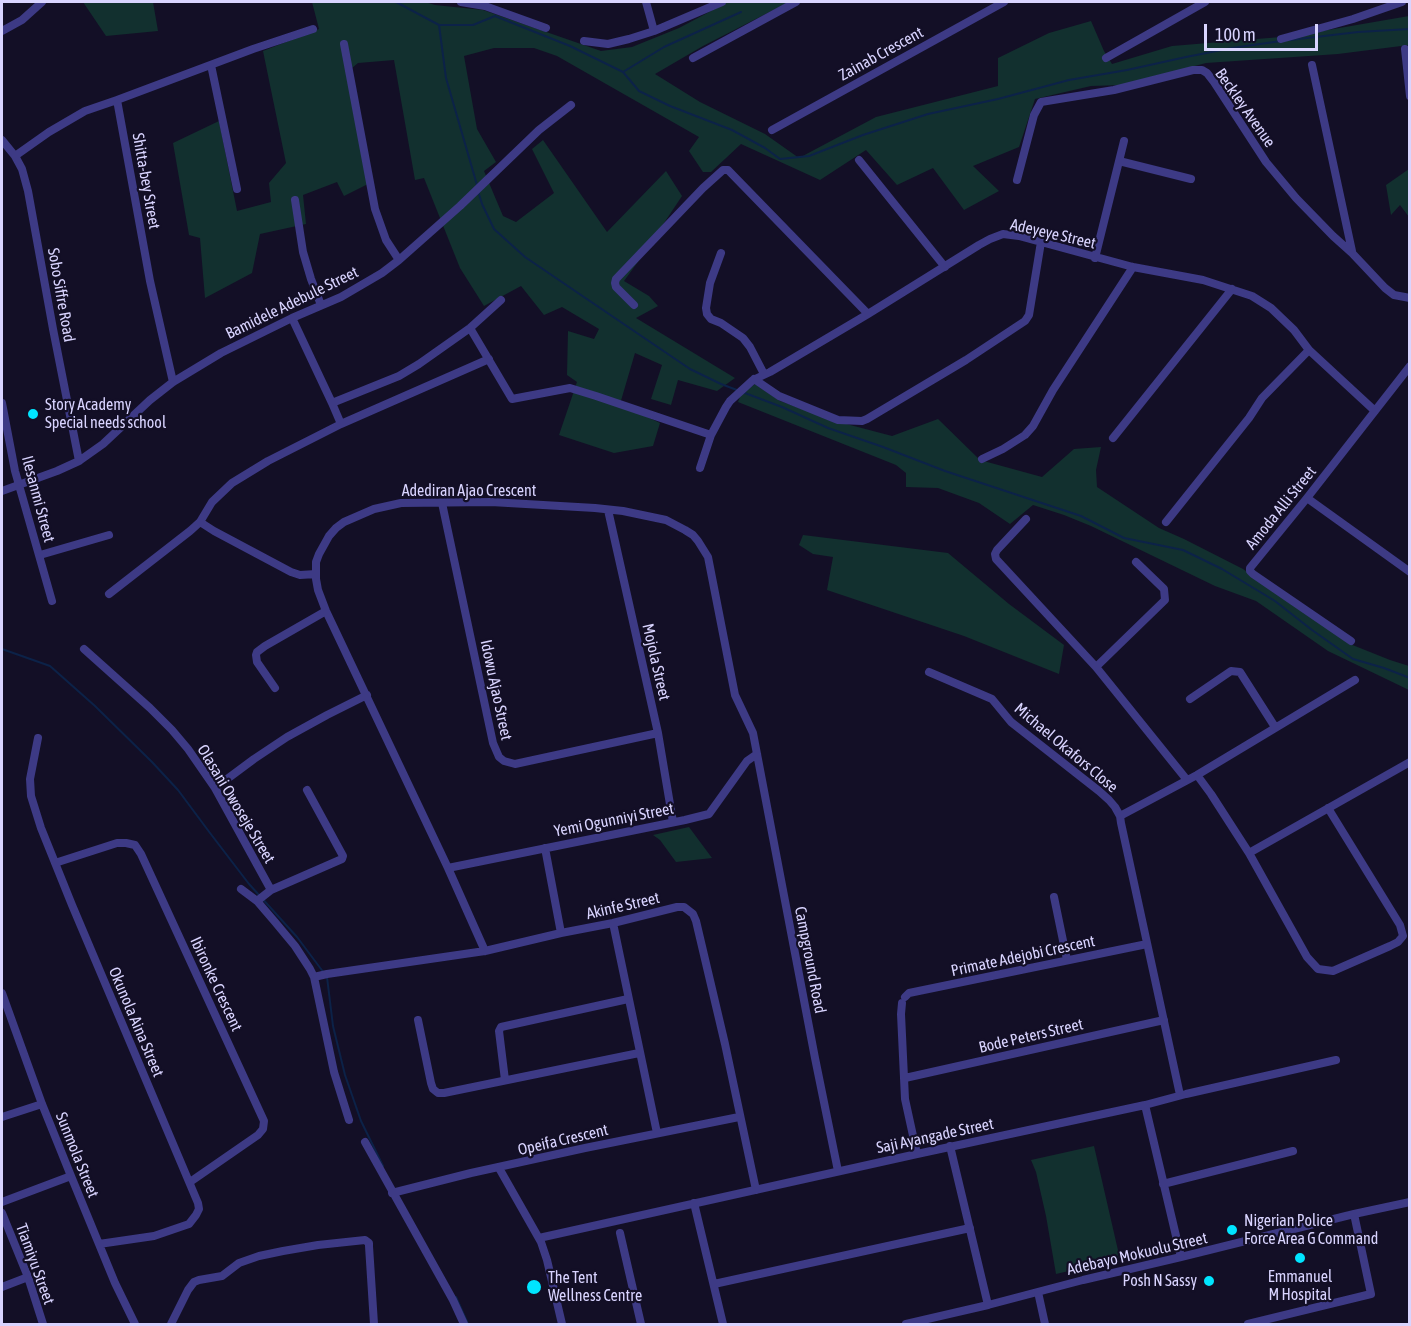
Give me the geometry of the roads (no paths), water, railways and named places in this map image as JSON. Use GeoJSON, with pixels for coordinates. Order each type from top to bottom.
{"type":"FeatureCollection","features":[{"type":"Feature","properties":{"kind":"street"},"geometry":{"type":"LineString","coordinates":[[2,31],[22,20],[42,2]]}},
{"type":"Feature","properties":{"kind":"street"},"geometry":{"type":"LineString","coordinates":[[461,2],[485,6],[546,28]]}},
{"type":"Feature","properties":{"kind":"street"},"geometry":{"type":"LineString","coordinates":[[646,2],[654,31]]}},
{"type":"Feature","properties":{"kind":"street"},"geometry":{"type":"LineString","coordinates":[[584,41],[608,44],[654,31],[722,2]]}},
{"type":"Feature","properties":{"kind":"street"},"geometry":{"type":"LineString","coordinates":[[693,58],[796,2]]}},
{"type":"Feature","properties":{"kind":"street","name":"Zainab Crescent"},"geometry":{"type":"LineString","coordinates":[[772,130],[1004,2]]}},
{"type":"Feature","properties":{"kind":"street"},"geometry":{"type":"LineString","coordinates":[[1106,58],[1205,2]]}},
{"type":"Feature","properties":{"kind":"street"},"geometry":{"type":"LineString","coordinates":[[1281,39],[1353,19],[1402,2]]}},
{"type":"Feature","properties":{"kind":"street"},"geometry":{"type":"LineString","coordinates":[[15,156],[49,132],[85,111],[313,29]]}},
{"type":"Feature","properties":{"kind":"street"},"geometry":{"type":"LineString","coordinates":[[344,44],[375,209],[386,240],[399,260]]}},
{"type":"Feature","properties":{"kind":"street"},"geometry":{"type":"LineString","coordinates":[[1405,49],[1410,96]]}},
{"type":"Feature","properties":{"kind":"street"},"geometry":{"type":"LineString","coordinates":[[211,65],[237,189]]}},
{"type":"Feature","properties":{"kind":"street"},"geometry":{"type":"LineString","coordinates":[[1312,65],[1352,252]]}},
{"type":"Feature","properties":{"kind":"street","name":"Beckley Avenue"},"geometry":{"type":"LineString","coordinates":[[1017,180],[1034,115],[1041,102],[1114,90],[1192,70],[1202,70],[1214,82],[1266,162],[1296,198],[1352,252],[1385,288],[1394,295],[1410,298]]}},
{"type":"Feature","properties":{"kind":"street","name":"Shitta-bey Street"},"geometry":{"type":"LineString","coordinates":[[117,100],[150,280],[173,382]]}},
{"type":"Feature","properties":{"kind":"street","name":"Bamidele Adebule Street"},"geometry":{"type":"LineString","coordinates":[[2,491],[79,461],[103,444],[173,382],[221,353],[364,284],[399,260],[460,206],[539,130],[571,105]]}},
{"type":"Feature","properties":{"kind":"street","name":"Sobo Siffre Road"},"geometry":{"type":"LineString","coordinates":[[2,140],[22,169],[28,191],[79,461]]}},
{"type":"Feature","properties":{"kind":"street"},"geometry":{"type":"LineString","coordinates":[[1095,258],[1124,141]]}},
{"type":"Feature","properties":{"kind":"street"},"geometry":{"type":"LineString","coordinates":[[859,160],[945,267]]}},
{"type":"Feature","properties":{"kind":"street"},"geometry":{"type":"LineString","coordinates":[[1119,161],[1191,179]]}},
{"type":"Feature","properties":{"kind":"street"},"geometry":{"type":"LineString","coordinates":[[634,306],[616,287],[616,279],[703,188],[723,170],[728,170],[868,314]]}},
{"type":"Feature","properties":{"kind":"street"},"geometry":{"type":"LineString","coordinates":[[296,200],[303,252],[321,305]]}},
{"type":"Feature","properties":{"kind":"street","name":"Adeyeye Street"},"geometry":{"type":"LineString","coordinates":[[711,435],[728,404],[753,379],[868,314],[990,239],[1003,234],[1019,236],[1133,267],[1203,280],[1252,296],[1272,308],[1310,350],[1375,411]]}},
{"type":"Feature","properties":{"kind":"street"},"geometry":{"type":"LineString","coordinates":[[753,379],[779,396],[838,420],[862,422],[966,360],[1025,321],[1029,315],[1041,242]]}},
{"type":"Feature","properties":{"kind":"street"},"geometry":{"type":"LineString","coordinates":[[721,253],[710,283],[707,314],[711,319],[743,338],[750,346],[764,374]]}},
{"type":"Feature","properties":{"kind":"street"},"geometry":{"type":"LineString","coordinates":[[982,459],[1025,435],[1033,426],[1053,390],[1133,267]]}},
{"type":"Feature","properties":{"kind":"street"},"geometry":{"type":"LineString","coordinates":[[1113,438],[1232,289]]}},
{"type":"Feature","properties":{"kind":"street"},"geometry":{"type":"LineString","coordinates":[[332,403],[399,376],[419,364],[470,328],[501,300]]}},
{"type":"Feature","properties":{"kind":"street"},"geometry":{"type":"LineString","coordinates":[[292,318],[341,424]]}},
{"type":"Feature","properties":{"kind":"street"},"geometry":{"type":"LineString","coordinates":[[470,328],[512,399],[570,388],[711,435],[700,468]]}},
{"type":"Feature","properties":{"kind":"street"},"geometry":{"type":"LineString","coordinates":[[1166,522],[1249,418],[1262,398],[1310,350]]}},
{"type":"Feature","properties":{"kind":"street"},"geometry":{"type":"LineString","coordinates":[[109,594],[200,522],[212,502],[232,483],[268,461],[341,424],[489,358]]}},
{"type":"Feature","properties":{"kind":"street","name":"Amoda Alli Street"},"geometry":{"type":"LineString","coordinates":[[1351,641],[1250,571],[1252,564],[1307,498],[1410,366]]}},
{"type":"Feature","properties":{"kind":"street","name":"Ilesanmi Street"},"geometry":{"type":"LineString","coordinates":[[2,403],[19,484],[52,601]]}},
{"type":"Feature","properties":{"kind":"street"},"geometry":{"type":"LineString","coordinates":[[1307,498],[1410,572]]}},
{"type":"Feature","properties":{"kind":"street","name":"Adediran Ajao Crescent"},"geometry":{"type":"LineString","coordinates":[[485,951],[318,590],[316,562],[324,544],[336,528],[344,522],[359,514],[387,505],[416,502],[491,502],[623,511],[666,520],[685,530],[693,535],[704,550],[710,567],[735,695],[753,733],[757,754]]}},
{"type":"Feature","properties":{"kind":"street","name":"Idowu Ajao Street"},"geometry":{"type":"LineString","coordinates":[[442,503],[493,743],[499,757],[515,764],[658,733]]}},
{"type":"Feature","properties":{"kind":"street","name":"Mojola Street"},"geometry":{"type":"LineString","coordinates":[[608,510],[658,733],[673,822]]}},
{"type":"Feature","properties":{"kind":"street"},"geometry":{"type":"LineString","coordinates":[[1026,519],[997,550],[996,559],[1096,667],[1187,780]]}},
{"type":"Feature","properties":{"kind":"street"},"geometry":{"type":"LineString","coordinates":[[200,522],[291,572],[316,574]]}},
{"type":"Feature","properties":{"kind":"street"},"geometry":{"type":"LineString","coordinates":[[40,555],[109,535]]}},
{"type":"Feature","properties":{"kind":"street"},"geometry":{"type":"LineString","coordinates":[[1096,667],[1165,600],[1164,589],[1136,562]]}},
{"type":"Feature","properties":{"kind":"street"},"geometry":{"type":"LineString","coordinates":[[275,688],[257,662],[257,652],[326,611]]}},
{"type":"Feature","properties":{"kind":"street","name":"Olasani Owoseje Street"},"geometry":{"type":"LineString","coordinates":[[84,649],[150,708],[188,749],[214,788],[271,890],[260,899]]}},
{"type":"Feature","properties":{"kind":"street"},"geometry":{"type":"LineString","coordinates":[[1190,699],[1231,671],[1240,672],[1275,727]]}},
{"type":"Feature","properties":{"kind":"street","name":"Michael Okafors Close"},"geometry":{"type":"LineString","coordinates":[[929,672],[992,699],[1011,722],[1109,800],[1120,816]]}},
{"type":"Feature","properties":{"kind":"street"},"geometry":{"type":"LineString","coordinates":[[1180,1095],[1120,816],[1197,775],[1354,680]]}},
{"type":"Feature","properties":{"kind":"street"},"geometry":{"type":"LineString","coordinates":[[214,788],[287,737],[367,695]]}},
{"type":"Feature","properties":{"kind":"street","name":"Okunola Aina Street"},"geometry":{"type":"LineString","coordinates":[[38,738],[30,779],[31,796],[41,828],[196,1194],[199,1209],[189,1224],[154,1236],[99,1244]]}},
{"type":"Feature","properties":{"kind":"street","name":"Yemi Ogunniyi Street"},"geometry":{"type":"LineString","coordinates":[[448,868],[709,814],[747,761],[757,754]]}},
{"type":"Feature","properties":{"kind":"street","name":"Campground Road"},"geometry":{"type":"LineString","coordinates":[[757,754],[814,1058],[838,1171]]}},
{"type":"Feature","properties":{"kind":"street"},"geometry":{"type":"LineString","coordinates":[[1249,853],[1410,762]]}},
{"type":"Feature","properties":{"kind":"street"},"geometry":{"type":"LineString","coordinates":[[1197,775],[1249,853],[1307,957],[1318,969],[1333,971],[1398,942],[1403,936],[1400,925],[1328,808]]}},
{"type":"Feature","properties":{"kind":"street"},"geometry":{"type":"LineString","coordinates":[[271,890],[342,859],[343,856],[307,790]]}},
{"type":"Feature","properties":{"kind":"street","name":"Ibironke Crescent"},"geometry":{"type":"LineString","coordinates":[[55,863],[117,843],[135,845],[264,1121],[264,1129],[258,1136],[190,1182]]}},
{"type":"Feature","properties":{"kind":"street"},"geometry":{"type":"LineString","coordinates":[[545,848],[561,933]]}},
{"type":"Feature","properties":{"kind":"street"},"geometry":{"type":"LineString","coordinates":[[241,889],[260,899],[310,969],[320,975],[334,1072],[349,1120]]}},
{"type":"Feature","properties":{"kind":"street"},"geometry":{"type":"LineString","coordinates":[[1054,897],[1067,960]]}},
{"type":"Feature","properties":{"kind":"street","name":"Akinfe Street"},"geometry":{"type":"LineString","coordinates":[[320,975],[485,951],[684,907],[693,914],[696,921],[756,1190]]}},
{"type":"Feature","properties":{"kind":"street"},"geometry":{"type":"LineString","coordinates":[[613,923],[657,1133]]}},
{"type":"Feature","properties":{"kind":"street","name":"Primate Adejobi Crescent"},"geometry":{"type":"LineString","coordinates":[[905,1078],[901,1014],[903,1000],[909,993],[1147,944]]}},
{"type":"Feature","properties":{"kind":"street","name":"Sunmola Street"},"geometry":{"type":"LineString","coordinates":[[2,993],[42,1104],[115,1283],[135,1324]]}},
{"type":"Feature","properties":{"kind":"street"},"geometry":{"type":"LineString","coordinates":[[505,1080],[499,1031],[501,1027],[628,999]]}},
{"type":"Feature","properties":{"kind":"street"},"geometry":{"type":"LineString","coordinates":[[418,1020],[431,1083],[433,1089],[438,1093],[639,1053]]}},
{"type":"Feature","properties":{"kind":"street","name":"Bode Peters Street"},"geometry":{"type":"LineString","coordinates":[[905,1078],[1164,1020]]}},
{"type":"Feature","properties":{"kind":"street","name":"Saji Ayangade Street"},"geometry":{"type":"LineString","coordinates":[[539,1238],[1145,1105],[1336,1060]]}},
{"type":"Feature","properties":{"kind":"street"},"geometry":{"type":"LineString","coordinates":[[905,1078],[905,1099],[917,1154]]}},
{"type":"Feature","properties":{"kind":"street"},"geometry":{"type":"LineString","coordinates":[[2,1117],[42,1104]]}},
{"type":"Feature","properties":{"kind":"street"},"geometry":{"type":"LineString","coordinates":[[1145,1105],[1181,1257]]}},
{"type":"Feature","properties":{"kind":"street","name":"Opeifa Crescent"},"geometry":{"type":"LineString","coordinates":[[395,1192],[657,1133],[740,1117]]}},
{"type":"Feature","properties":{"kind":"street"},"geometry":{"type":"LineString","coordinates":[[365,1142],[395,1192],[464,1324]]}},
{"type":"Feature","properties":{"kind":"street"},"geometry":{"type":"LineString","coordinates":[[950,1146],[988,1305]]}},
{"type":"Feature","properties":{"kind":"street"},"geometry":{"type":"LineString","coordinates":[[1163,1184],[1293,1151]]}},
{"type":"Feature","properties":{"kind":"street"},"geometry":{"type":"LineString","coordinates":[[499,1168],[539,1238],[547,1260],[562,1324]]}},
{"type":"Feature","properties":{"kind":"street"},"geometry":{"type":"LineString","coordinates":[[2,1202],[71,1176]]}},
{"type":"Feature","properties":{"kind":"street","name":"Adebayo Mokuolu Street"},"geometry":{"type":"LineString","coordinates":[[906,1324],[1410,1202]]}},
{"type":"Feature","properties":{"kind":"street"},"geometry":{"type":"LineString","coordinates":[[694,1203],[723,1324]]}},
{"type":"Feature","properties":{"kind":"street","name":"Tiamiyu Street"},"geometry":{"type":"LineString","coordinates":[[2,1213],[28,1277],[43,1324]]}},
{"type":"Feature","properties":{"kind":"street"},"geometry":{"type":"LineString","coordinates":[[1248,1324],[1370,1295],[1354,1214]]}},
{"type":"Feature","properties":{"kind":"street"},"geometry":{"type":"LineString","coordinates":[[714,1284],[970,1228]]}},
{"type":"Feature","properties":{"kind":"street"},"geometry":{"type":"LineString","coordinates":[[620,1233],[641,1324]]}},
{"type":"Feature","properties":{"kind":"street"},"geometry":{"type":"LineString","coordinates":[[171,1324],[194,1282],[222,1276],[239,1263],[259,1256],[318,1245],[365,1240],[369,1243],[374,1324]]}},
{"type":"Feature","properties":{"kind":"street"},"geometry":{"type":"LineString","coordinates":[[2,1287],[28,1277]]}},
{"type":"Feature","properties":{"kind":"street"},"geometry":{"type":"LineString","coordinates":[[1038,1292],[1045,1324]]}},
{"type":"Feature","properties":{"kind":"waterway"},"geometry":{"type":"LineString","coordinates":[[396,2],[439,25],[473,25],[495,16],[570,46],[623,72],[639,91],[670,106],[732,130],[780,159],[809,156],[863,135],[928,114],[998,99],[1069,80],[1232,48],[1281,41]]}},
{"type":"Feature","properties":{"kind":"waterway"},"geometry":{"type":"LineString","coordinates":[[623,72],[664,47],[741,12]]}},
{"type":"Feature","properties":{"kind":"waterway"},"geometry":{"type":"LineString","coordinates":[[439,25],[446,78],[477,185]]}},
{"type":"Feature","properties":{"kind":"waterway"},"geometry":{"type":"LineString","coordinates":[[1290,40],[1410,29]]}},
{"type":"Feature","properties":{"kind":"waterway"},"geometry":{"type":"LineString","coordinates":[[478,191],[494,229],[525,257],[690,369],[828,428],[945,471],[1081,516],[1124,538],[1183,550],[1222,569],[1275,601],[1353,659],[1410,678]]}},
{"type":"Feature","properties":{"kind":"waterway"},"geometry":{"type":"LineString","coordinates":[[2,649],[50,666],[152,762],[178,790],[249,884],[297,937],[327,977],[333,1026],[345,1075],[361,1121],[383,1166]]}},
{"type":"Feature","properties":{"kind":"waterway"},"geometry":{"type":"LineString","coordinates":[[456,1297],[468,1324]]}},
{"type":"Feature","properties":{"kind":"place","name":"Story Academy Special needs school"},"geometry":{"type":"Point","coordinates":[33,414]}},
{"type":"Feature","properties":{"kind":"place","name":"Nigerian Police Force Area G Command"},"geometry":{"type":"Point","coordinates":[1232,1230]}},
{"type":"Feature","properties":{"kind":"place","name":"Emmanuel M Hospital"},"geometry":{"type":"Point","coordinates":[1300,1258]}},
{"type":"Feature","properties":{"kind":"place","name":"Posh N Sassy"},"geometry":{"type":"Point","coordinates":[1209,1281]}},
{"type":"Feature","properties":{"kind":"place","name":"The Tent Wellness Centre"},"geometry":{"type":"Point","coordinates":[534,1287]}}]}
